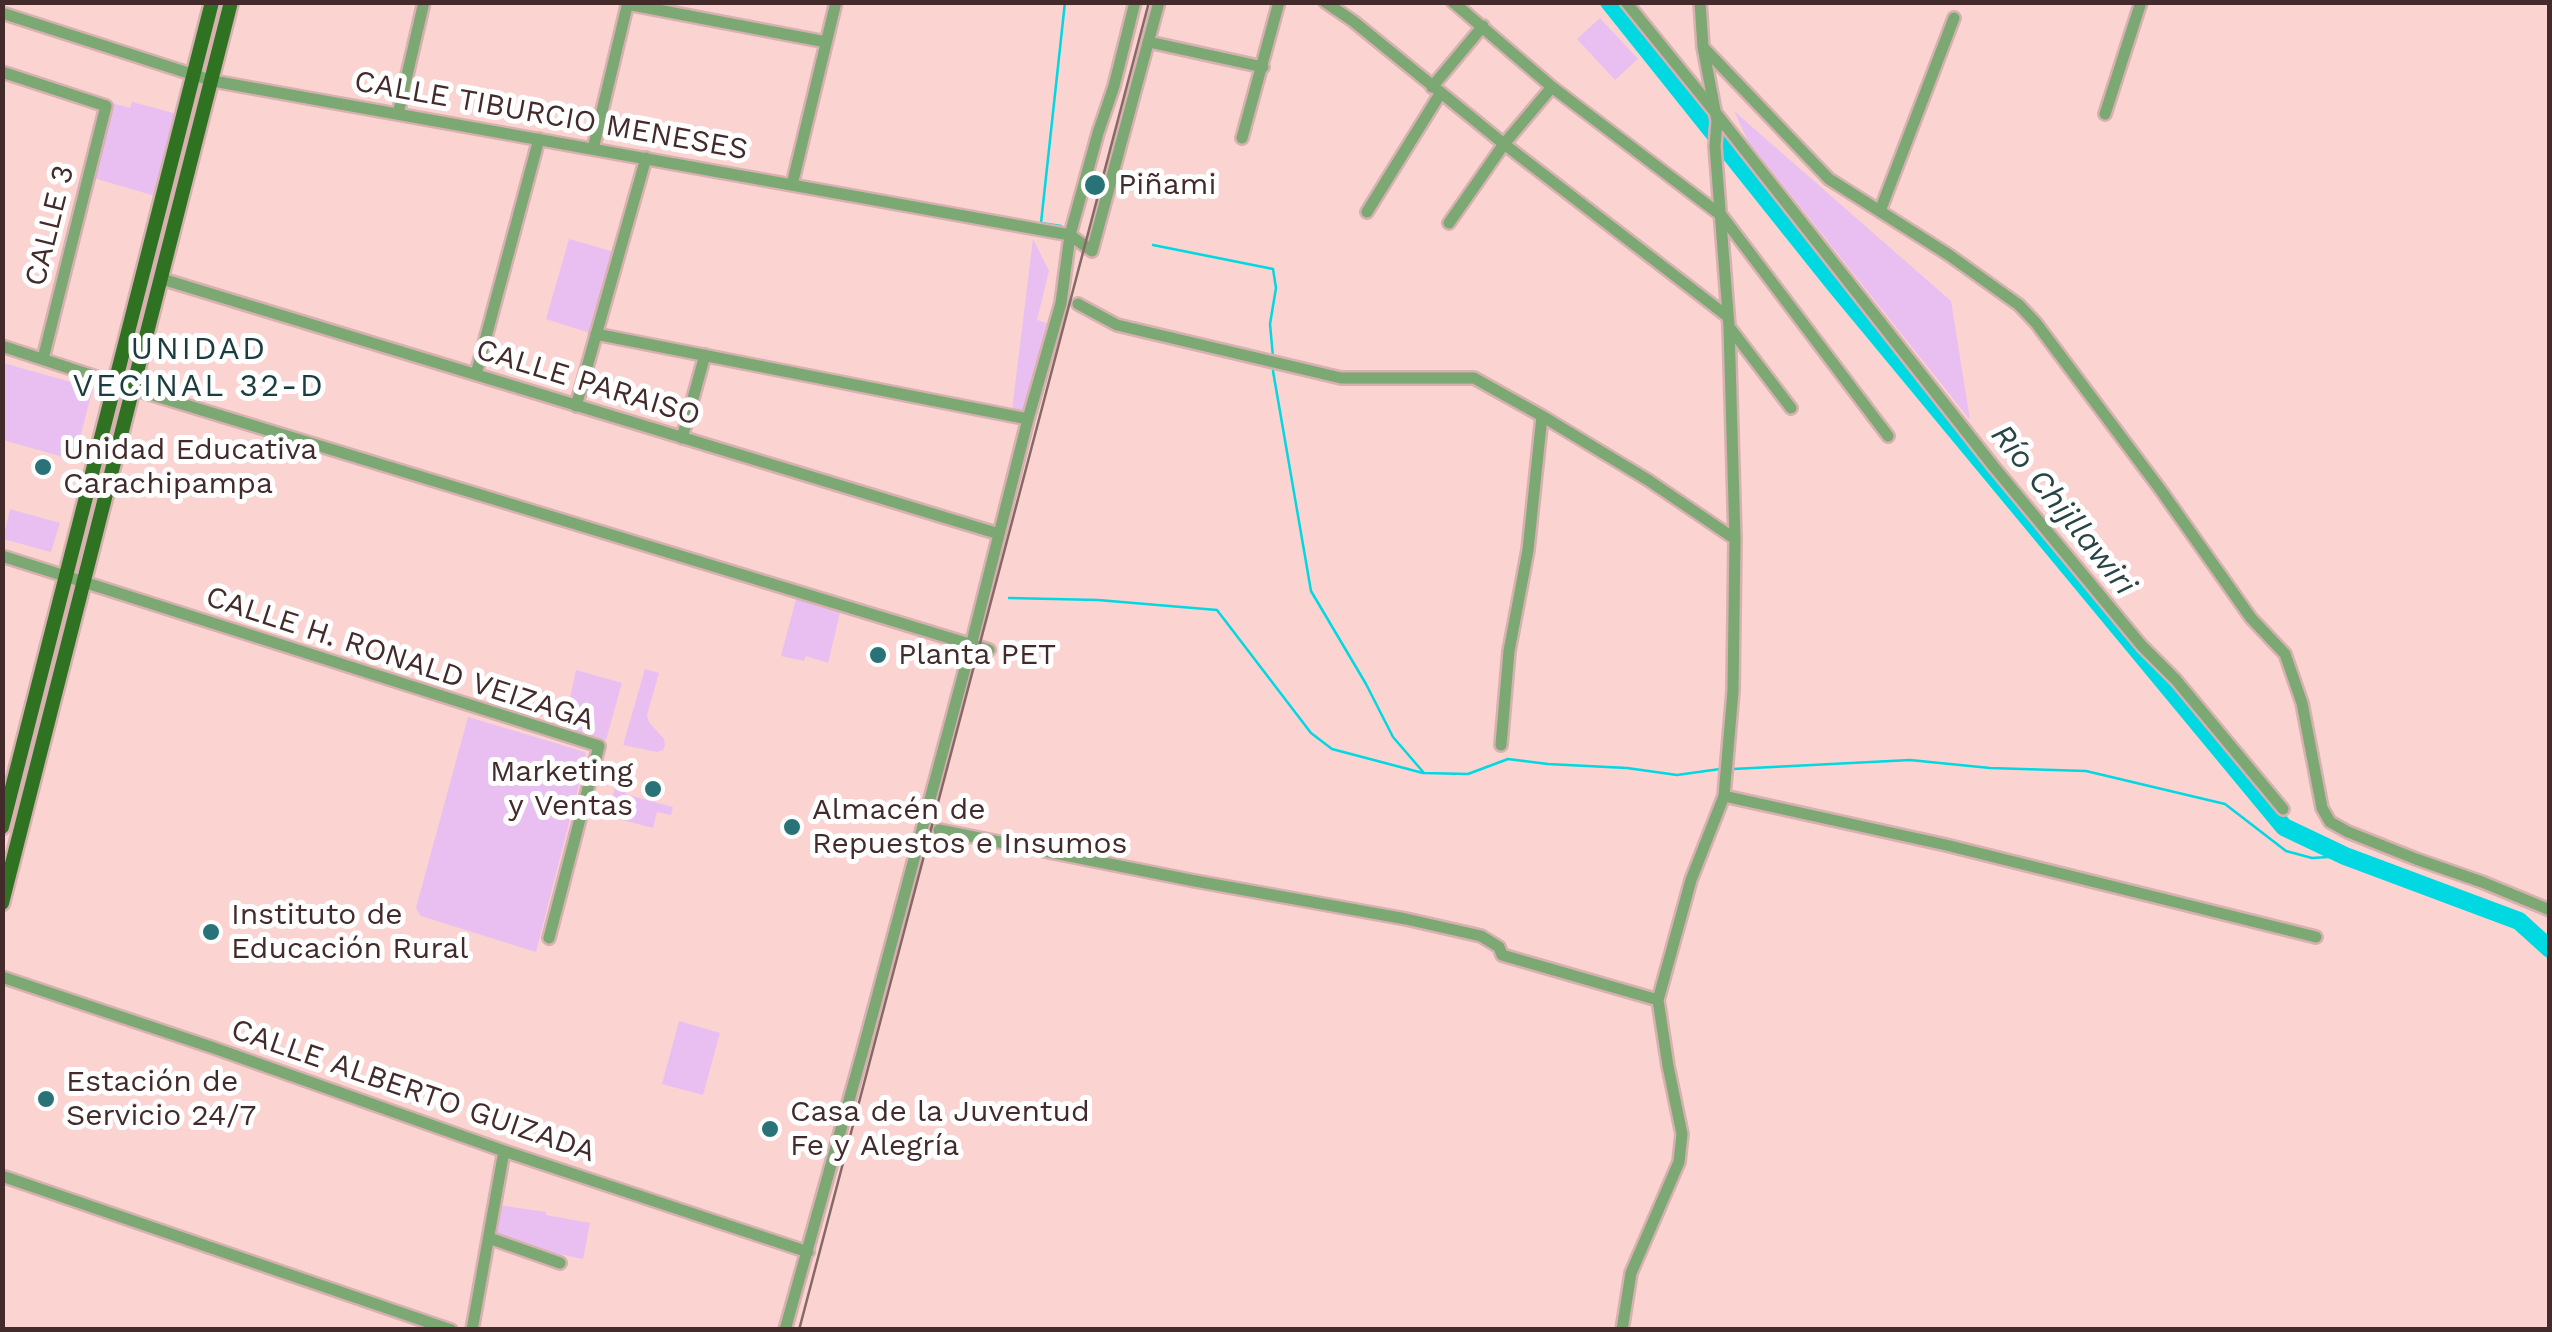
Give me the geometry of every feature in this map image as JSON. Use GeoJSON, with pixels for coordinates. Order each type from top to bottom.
{"type":"FeatureCollection","features":[{"type":"Feature","properties":{"kind":"main road"},"geometry":{"type":"LineString","coordinates":[[2,827],[212,2]]}},
{"type":"Feature","properties":{"kind":"main road"},"geometry":{"type":"LineString","coordinates":[[2,903],[6,874],[84,584],[231,2]]}},
{"type":"Feature","properties":{"kind":"street"},"geometry":{"type":"LineString","coordinates":[[398,114],[424,2]]}},
{"type":"Feature","properties":{"kind":"street"},"geometry":{"type":"LineString","coordinates":[[792,184],[836,2]]}},
{"type":"Feature","properties":{"kind":"street"},"geometry":{"type":"LineString","coordinates":[[786,1330],[971,646],[1061,303],[1070,235],[1136,2]]}},
{"type":"Feature","properties":{"kind":"street"},"geometry":{"type":"LineString","coordinates":[[1159,2],[1149,42],[1263,66]]}},
{"type":"Feature","properties":{"kind":"street"},"geometry":{"type":"LineString","coordinates":[[1242,138],[1279,2]]}},
{"type":"Feature","properties":{"kind":"street"},"geometry":{"type":"LineString","coordinates":[[1325,2],[1728,321],[1791,408]]}},
{"type":"Feature","properties":{"kind":"street"},"geometry":{"type":"LineString","coordinates":[[1454,2],[1552,87],[1722,216],[1888,436]]}},
{"type":"Feature","properties":{"kind":"street"},"geometry":{"type":"LineString","coordinates":[[1626,2],[1994,468],[2284,809]]}},
{"type":"Feature","properties":{"kind":"street"},"geometry":{"type":"LineString","coordinates":[[1622,1330],[1632,1273],[1678,1162],[1682,1134],[1658,1000],[1691,880],[1724,796],[1733,691],[1735,539],[1728,321],[1716,116],[1703,47],[1700,2]]}},
{"type":"Feature","properties":{"kind":"street"},"geometry":{"type":"LineString","coordinates":[[2105,114],[2141,2]]}},
{"type":"Feature","properties":{"kind":"street"},"geometry":{"type":"LineString","coordinates":[[593,149],[628,4],[826,42]]}},
{"type":"Feature","properties":{"kind":"street","name":"CALLE TIBURCIO MENESES"},"geometry":{"type":"LineString","coordinates":[[2,13],[212,81],[1070,235],[1092,252],[1149,42]]}},
{"type":"Feature","properties":{"kind":"street"},"geometry":{"type":"LineString","coordinates":[[1880,211],[1954,18]]}},
{"type":"Feature","properties":{"kind":"street"},"geometry":{"type":"LineString","coordinates":[[1367,212],[1436,90],[1484,26]]}},
{"type":"Feature","properties":{"kind":"street"},"geometry":{"type":"LineString","coordinates":[[1703,47],[1829,179],[2019,305],[2160,489],[2252,618],[2285,654],[2302,702],[2322,808],[2330,822],[2416,860],[2550,910]]}},
{"type":"Feature","properties":{"kind":"street","name":"CALLE 3"},"geometry":{"type":"LineString","coordinates":[[2,72],[106,106],[43,359]]}},
{"type":"Feature","properties":{"kind":"street"},"geometry":{"type":"LineString","coordinates":[[1450,223],[1504,144],[1552,87]]}},
{"type":"Feature","properties":{"kind":"street"},"geometry":{"type":"LineString","coordinates":[[476,374],[539,139]]}},
{"type":"Feature","properties":{"kind":"street"},"geometry":{"type":"LineString","coordinates":[[576,406],[646,158]]}},
{"type":"Feature","properties":{"kind":"street","name":"CALLE PARAISO"},"geometry":{"type":"LineString","coordinates":[[162,279],[999,534]]}},
{"type":"Feature","properties":{"kind":"street"},"geometry":{"type":"LineString","coordinates":[[1078,304],[1117,325],[1341,378],[1474,378],[1648,480],[1735,539]]}},
{"type":"Feature","properties":{"kind":"street"},"geometry":{"type":"LineString","coordinates":[[596,334],[1028,419]]}},
{"type":"Feature","properties":{"kind":"street"},"geometry":{"type":"LineString","coordinates":[[2,346],[990,650]]}},
{"type":"Feature","properties":{"kind":"street"},"geometry":{"type":"LineString","coordinates":[[682,438],[705,355]]}},
{"type":"Feature","properties":{"kind":"street"},"geometry":{"type":"LineString","coordinates":[[1501,746],[1542,416]]}},
{"type":"Feature","properties":{"kind":"street","name":"CALLE H. RONALD VEIZAGA"},"geometry":{"type":"LineString","coordinates":[[2,556],[599,746],[549,938]]}},
{"type":"Feature","properties":{"kind":"street"},"geometry":{"type":"LineString","coordinates":[[1724,796],[1946,845],[2316,937]]}},
{"type":"Feature","properties":{"kind":"street"},"geometry":{"type":"LineString","coordinates":[[939,830],[1481,936],[1499,947],[1502,955],[1658,1000]]}},
{"type":"Feature","properties":{"kind":"street","name":"CALLE ALBERTO GUIZADA"},"geometry":{"type":"LineString","coordinates":[[2,977],[808,1252]]}},
{"type":"Feature","properties":{"kind":"street"},"geometry":{"type":"LineString","coordinates":[[472,1330],[504,1151]]}},
{"type":"Feature","properties":{"kind":"street"},"geometry":{"type":"LineString","coordinates":[[2,1176],[451,1330]]}},
{"type":"Feature","properties":{"kind":"street"},"geometry":{"type":"LineString","coordinates":[[489,1238],[560,1262]]}},
{"type":"Feature","properties":{"kind":"shaded area"},"geometry":{"type":"Polygon","coordinates":[[[1600,18],[1638,59],[1615,80],[1577,39],[1600,18]]]}},
{"type":"Feature","properties":{"kind":"shaded area"},"geometry":{"type":"Polygon","coordinates":[[[197,88],[203,89],[131,375],[125,374],[197,88]]]}},
{"type":"Feature","properties":{"kind":"shaded area"},"geometry":{"type":"Polygon","coordinates":[[[132,102],[177,114],[155,196],[94,178],[112,103],[130,108],[132,102]]]}},
{"type":"Feature","properties":{"kind":"shaded area"},"geometry":{"type":"Polygon","coordinates":[[[1734,111],[1951,301],[1970,420],[1748,141],[1734,111]]]}},
{"type":"Feature","properties":{"kind":"shaded area"},"geometry":{"type":"Polygon","coordinates":[[[569,239],[614,252],[590,333],[546,319],[569,239]]]}},
{"type":"Feature","properties":{"kind":"shaded area"},"geometry":{"type":"Polygon","coordinates":[[[1033,239],[1049,271],[1037,320],[1047,323],[1025,411],[1012,410],[1033,239]]]}},
{"type":"Feature","properties":{"kind":"shaded area"},"geometry":{"type":"Polygon","coordinates":[[[3,363],[93,388],[74,460],[3,440],[3,363]]]}},
{"type":"Feature","properties":{"kind":"shaded area"},"geometry":{"type":"Polygon","coordinates":[[[10,509],[60,523],[51,552],[3,539],[10,509]]]}},
{"type":"Feature","properties":{"kind":"shaded area"},"geometry":{"type":"Polygon","coordinates":[[[796,599],[840,613],[828,663],[806,656],[804,661],[781,656],[796,599]]]}},
{"type":"Feature","properties":{"kind":"shaded area"},"geometry":{"type":"Polygon","coordinates":[[[645,669],[659,673],[647,715],[664,739],[663,750],[657,752],[623,745],[645,669]]]}},
{"type":"Feature","properties":{"kind":"shaded area"},"geometry":{"type":"Polygon","coordinates":[[[576,670],[622,683],[606,740],[568,728],[566,717],[576,670]]]}},
{"type":"Feature","properties":{"kind":"shaded area"},"geometry":{"type":"Polygon","coordinates":[[[468,717],[585,752],[536,952],[421,916],[416,908],[468,717]]]}},
{"type":"Feature","properties":{"kind":"shaded area"},"geometry":{"type":"Polygon","coordinates":[[[634,760],[625,794],[673,807],[671,815],[657,812],[653,828],[607,816],[622,763],[634,760]]]}},
{"type":"Feature","properties":{"kind":"shaded area"},"geometry":{"type":"Polygon","coordinates":[[[679,1021],[720,1033],[703,1095],[662,1084],[679,1021]]]}},
{"type":"Feature","properties":{"kind":"shaded area"},"geometry":{"type":"Polygon","coordinates":[[[498,1205],[590,1223],[583,1259],[499,1238],[494,1232],[498,1205]]]}},
{"type":"Feature","properties":{"kind":"waterway"},"geometry":{"type":"LineString","coordinates":[[1061,226],[1041,223],[1065,2]]}},
{"type":"Feature","properties":{"kind":"waterway","name":"Río Chijllawiri"},"geometry":{"type":"LineString","coordinates":[[1609,2],[1835,285],[2284,827],[2345,856],[2519,921],[2550,949]]}},
{"type":"Feature","properties":{"kind":"waterway"},"geometry":{"type":"LineString","coordinates":[[1153,245],[1273,269],[1273,357]]}},
{"type":"Feature","properties":{"kind":"waterway"},"geometry":{"type":"LineString","coordinates":[[1273,371],[1311,591],[1393,737],[1424,773],[1468,774],[1508,759],[1677,775],[1720,769]]}},
{"type":"Feature","properties":{"kind":"waterway"},"geometry":{"type":"LineString","coordinates":[[1009,598],[1098,600],[1217,610],[1311,733],[1332,749],[1423,773]]}},
{"type":"Feature","properties":{"kind":"waterway"},"geometry":{"type":"LineString","coordinates":[[1733,769],[1910,760],[2086,771],[2225,804],[2286,851],[2312,858],[2345,856]]}},
{"type":"Feature","properties":{"kind":"tram line"},"geometry":{"type":"LineString","coordinates":[[799,1330],[1149,2]]}},
{"type":"Feature","properties":{"kind":"place","name":"Piñami"},"geometry":{"type":"Point","coordinates":[1095,185]}},
{"type":"Feature","properties":{"kind":"place","name":"Unidad Educativa Carachipampa"},"geometry":{"type":"Point","coordinates":[43,467]}},
{"type":"Feature","properties":{"kind":"place","name":"Planta PET"},"geometry":{"type":"Point","coordinates":[878,655]}},
{"type":"Feature","properties":{"kind":"place","name":"Marketing y Ventas"},"geometry":{"type":"Point","coordinates":[653,789]}},
{"type":"Feature","properties":{"kind":"place","name":"Almacén de Repuestos e Insumos"},"geometry":{"type":"Point","coordinates":[792,827]}},
{"type":"Feature","properties":{"kind":"place","name":"Instituto de Educación Rural"},"geometry":{"type":"Point","coordinates":[211,932]}},
{"type":"Feature","properties":{"kind":"place","name":"Estación de Servicio 24/7"},"geometry":{"type":"Point","coordinates":[46,1099]}},
{"type":"Feature","properties":{"kind":"place","name":"Casa de la Juventud Fe y Alegría"},"geometry":{"type":"Point","coordinates":[770,1129]}},
{"type":"Feature","properties":{"kind":"district","name":"UNIDAD VECINAL 32-D"},"geometry":{"type":"Point","coordinates":[199,368]}}]}
